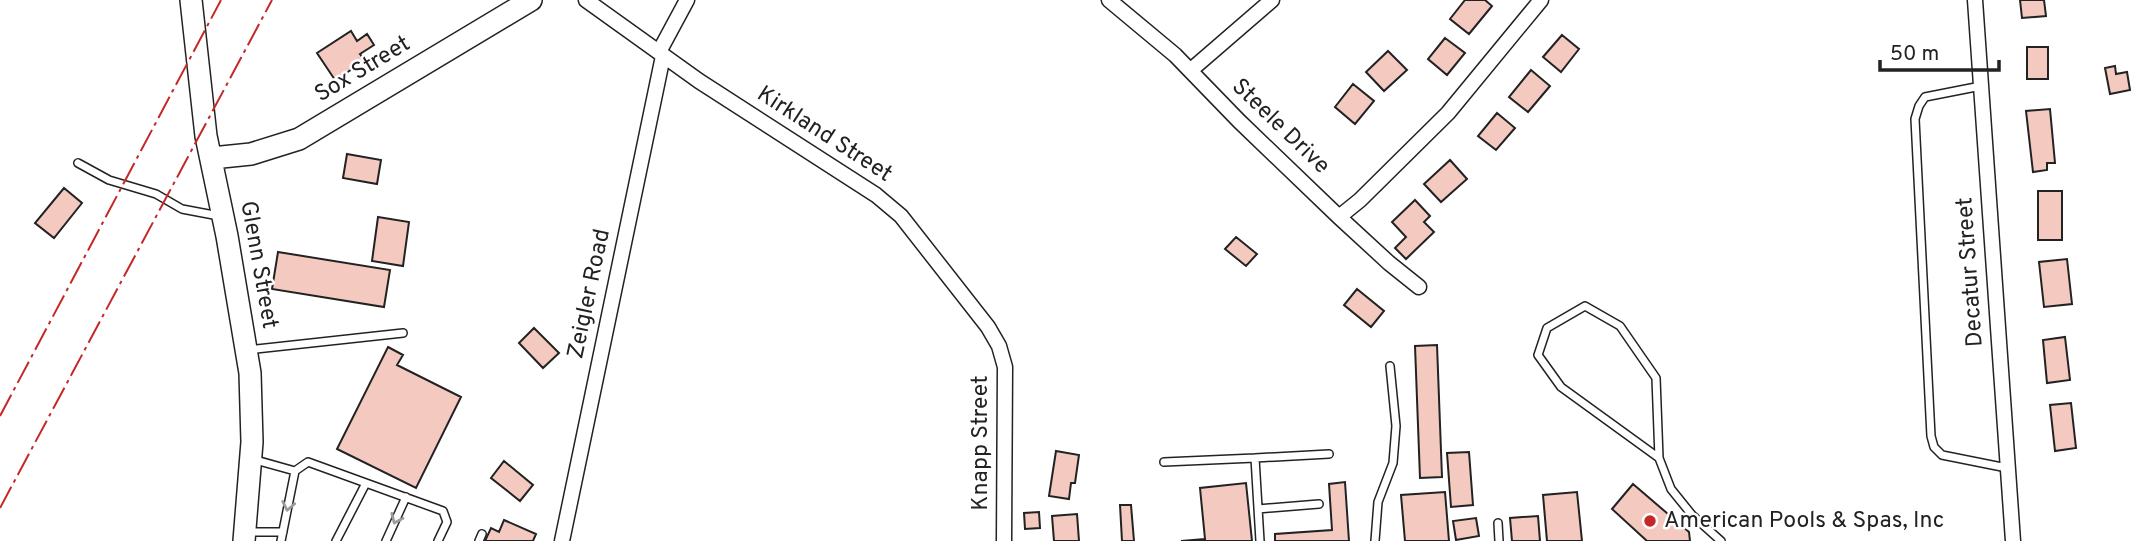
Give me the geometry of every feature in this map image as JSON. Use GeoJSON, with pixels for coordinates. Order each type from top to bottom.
{"type":"FeatureCollection","features":[{"type":"Feature","properties":{"kind":"street","name":"Glenn Street"},"geometry":{"type":"LineString","coordinates":[[191,0],[206,136],[246,350],[252,407],[245,536]]}},
{"type":"Feature","properties":{"kind":"street","name":"Sox Street"},"geometry":{"type":"LineString","coordinates":[[212,158],[251,154],[299,139],[531,0]]}},
{"type":"Feature","properties":{"kind":"street","name":"Kirkland Street"},"geometry":{"type":"LineString","coordinates":[[586,0],[661,54],[888,204],[901,216],[967,298],[999,346]]}},
{"type":"Feature","properties":{"kind":"street","name":"Zeigler Road"},"geometry":{"type":"LineString","coordinates":[[562,541],[661,54],[687,0]]}},
{"type":"Feature","properties":{"kind":"street","name":"Steele Drive"},"geometry":{"type":"LineString","coordinates":[[1109,0],[1191,71],[1339,217],[1389,263],[1419,286]]}},
{"type":"Feature","properties":{"kind":"street"},"geometry":{"type":"LineString","coordinates":[[1191,71],[1272,0]]}},
{"type":"Feature","properties":{"kind":"street"},"geometry":{"type":"LineString","coordinates":[[1339,217],[1412,151],[1448,113],[1541,0]]}},
{"type":"Feature","properties":{"kind":"street","name":"Decatur Street"},"geometry":{"type":"LineString","coordinates":[[1975,0],[2013,541]]}},
{"type":"Feature","properties":{"kind":"street","name":"Knapp Street"},"geometry":{"type":"LineString","coordinates":[[999,346],[1006,384],[1004,541]]}},
{"type":"Feature","properties":{"kind":"lane"},"geometry":{"type":"LineString","coordinates":[[1981,86],[1925,96],[1915,119],[1931,436],[1934,447],[1951,459],[2008,468]]}},
{"type":"Feature","properties":{"kind":"lane"},"geometry":{"type":"LineString","coordinates":[[78,163],[109,180],[156,194],[181,209],[223,217]]}},
{"type":"Feature","properties":{"kind":"lane"},"geometry":{"type":"LineString","coordinates":[[1660,458],[1561,387],[1538,355],[1547,328],[1585,306],[1620,326],[1656,378],[1660,458],[1671,489],[1692,515],[1721,541]]}},
{"type":"Feature","properties":{"kind":"lane"},"geometry":{"type":"LineString","coordinates":[[246,350],[403,333]]}},
{"type":"Feature","properties":{"kind":"lane"},"geometry":{"type":"LineString","coordinates":[[1375,541],[1378,502],[1393,463],[1396,426],[1390,366]]}},
{"type":"Feature","properties":{"kind":"lane"},"geometry":{"type":"LineString","coordinates":[[1164,462],[1329,454]]}},
{"type":"Feature","properties":{"kind":"lane"},"geometry":{"type":"LineString","coordinates":[[1255,458],[1260,541]]}},
{"type":"Feature","properties":{"kind":"lane"},"geometry":{"type":"LineString","coordinates":[[250,459],[295,471]]}},
{"type":"Feature","properties":{"kind":"lane"},"geometry":{"type":"LineString","coordinates":[[245,536],[282,537],[295,471],[308,462],[443,511],[447,522],[438,541]]}},
{"type":"Feature","properties":{"kind":"lane"},"geometry":{"type":"LineString","coordinates":[[337,541],[366,483]]}},
{"type":"Feature","properties":{"kind":"lane"},"geometry":{"type":"LineString","coordinates":[[386,541],[406,497]]}},
{"type":"Feature","properties":{"kind":"lane"},"geometry":{"type":"LineString","coordinates":[[1258,509],[1319,504]]}},
{"type":"Feature","properties":{"kind":"lane"},"geometry":{"type":"LineString","coordinates":[[1498,523],[1499,541]]}},
{"type":"Feature","properties":{"kind":"building"},"geometry":{"type":"Polygon","coordinates":[[[1465,0],[1485,0],[1492,6],[1469,34],[1450,19],[1465,0]]]}},
{"type":"Feature","properties":{"kind":"building"},"geometry":{"type":"Polygon","coordinates":[[[2020,0],[2044,0],[2046,16],[2022,18],[2020,0]]]}},
{"type":"Feature","properties":{"kind":"building"},"geometry":{"type":"Polygon","coordinates":[[[351,31],[357,41],[367,34],[374,45],[360,54],[365,61],[335,80],[317,53],[351,31]]]}},
{"type":"Feature","properties":{"kind":"building"},"geometry":{"type":"Polygon","coordinates":[[[1562,35],[1579,49],[1561,72],[1543,57],[1562,35]]]}},
{"type":"Feature","properties":{"kind":"building"},"geometry":{"type":"Polygon","coordinates":[[[1445,38],[1465,53],[1447,75],[1428,59],[1445,38]]]}},
{"type":"Feature","properties":{"kind":"building"},"geometry":{"type":"Polygon","coordinates":[[[2027,47],[2048,47],[2048,79],[2027,79],[2027,47]]]}},
{"type":"Feature","properties":{"kind":"building"},"geometry":{"type":"Polygon","coordinates":[[[1388,51],[1407,70],[1384,91],[1366,72],[1388,51]]]}},
{"type":"Feature","properties":{"kind":"building"},"geometry":{"type":"Polygon","coordinates":[[[2115,66],[2116,74],[2127,72],[2130,90],[2110,94],[2105,68],[2115,66]]]}},
{"type":"Feature","properties":{"kind":"building"},"geometry":{"type":"Polygon","coordinates":[[[1531,70],[1550,86],[1528,112],[1509,97],[1531,70]]]}},
{"type":"Feature","properties":{"kind":"building"},"geometry":{"type":"Polygon","coordinates":[[[1353,84],[1374,101],[1355,124],[1335,107],[1353,84]]]}},
{"type":"Feature","properties":{"kind":"building"},"geometry":{"type":"Polygon","coordinates":[[[2050,109],[2055,163],[2047,163],[2047,170],[2033,172],[2026,111],[2050,109]]]}},
{"type":"Feature","properties":{"kind":"building"},"geometry":{"type":"Polygon","coordinates":[[[1497,113],[1515,128],[1496,150],[1478,136],[1497,113]]]}},
{"type":"Feature","properties":{"kind":"building"},"geometry":{"type":"Polygon","coordinates":[[[347,154],[381,160],[377,184],[343,178],[347,154]]]}},
{"type":"Feature","properties":{"kind":"building"},"geometry":{"type":"Polygon","coordinates":[[[1450,160],[1467,179],[1441,202],[1424,184],[1450,160]]]}},
{"type":"Feature","properties":{"kind":"building"},"geometry":{"type":"Polygon","coordinates":[[[64,188],[82,203],[54,238],[35,223],[64,188]]]}},
{"type":"Feature","properties":{"kind":"building"},"geometry":{"type":"Polygon","coordinates":[[[2038,191],[2062,191],[2062,240],[2038,240],[2038,191]]]}},
{"type":"Feature","properties":{"kind":"building"},"geometry":{"type":"Polygon","coordinates":[[[1415,200],[1430,216],[1424,222],[1434,232],[1406,259],[1395,248],[1406,237],[1392,222],[1415,200]]]}},
{"type":"Feature","properties":{"kind":"building"},"geometry":{"type":"Polygon","coordinates":[[[378,217],[409,222],[403,266],[372,261],[378,217]]]}},
{"type":"Feature","properties":{"kind":"building"},"geometry":{"type":"Polygon","coordinates":[[[1236,237],[1257,254],[1246,266],[1225,249],[1236,237]]]}},
{"type":"Feature","properties":{"kind":"building"},"geometry":{"type":"Polygon","coordinates":[[[278,252],[390,270],[384,307],[272,289],[278,252]]]}},
{"type":"Feature","properties":{"kind":"building"},"geometry":{"type":"Polygon","coordinates":[[[2067,259],[2072,304],[2044,307],[2039,262],[2067,259]]]}},
{"type":"Feature","properties":{"kind":"building"},"geometry":{"type":"Polygon","coordinates":[[[1357,289],[1384,311],[1371,327],[1344,305],[1357,289]]]}},
{"type":"Feature","properties":{"kind":"building"},"geometry":{"type":"Polygon","coordinates":[[[534,328],[559,353],[543,368],[519,343],[534,328]]]}},
{"type":"Feature","properties":{"kind":"building"},"geometry":{"type":"Polygon","coordinates":[[[2065,337],[2070,380],[2047,383],[2043,340],[2065,337]]]}},
{"type":"Feature","properties":{"kind":"building"},"geometry":{"type":"Polygon","coordinates":[[[1437,345],[1442,477],[1420,478],[1415,346],[1437,345]]]}},
{"type":"Feature","properties":{"kind":"building"},"geometry":{"type":"Polygon","coordinates":[[[388,347],[403,355],[397,365],[461,397],[416,488],[337,449],[388,347]]]}},
{"type":"Feature","properties":{"kind":"building"},"geometry":{"type":"Polygon","coordinates":[[[2071,403],[2076,448],[2055,451],[2050,405],[2071,403]]]}},
{"type":"Feature","properties":{"kind":"building"},"geometry":{"type":"Polygon","coordinates":[[[1056,451],[1079,455],[1075,483],[1071,483],[1069,499],[1049,496],[1056,451]]]}},
{"type":"Feature","properties":{"kind":"building"},"geometry":{"type":"Polygon","coordinates":[[[1469,452],[1473,505],[1451,507],[1447,453],[1469,452]]]}},
{"type":"Feature","properties":{"kind":"building"},"geometry":{"type":"Polygon","coordinates":[[[504,461],[533,485],[520,501],[491,478],[504,461]]]}},
{"type":"Feature","properties":{"kind":"building"},"geometry":{"type":"Polygon","coordinates":[[[1345,482],[1349,541],[1275,541],[1275,534],[1332,530],[1329,484],[1345,482]]]}},
{"type":"Feature","properties":{"kind":"building"},"geometry":{"type":"Polygon","coordinates":[[[1246,483],[1252,541],[1181,541],[1205,539],[1200,488],[1246,483]]]}},
{"type":"Feature","properties":{"kind":"building","name":"American Pools & Spas, Inc"},"geometry":{"type":"Polygon","coordinates":[[[1633,484],[1689,532],[1690,541],[1647,541],[1612,509],[1633,484]]]}},
{"type":"Feature","properties":{"kind":"building"},"geometry":{"type":"Polygon","coordinates":[[[1445,492],[1449,541],[1405,541],[1401,495],[1445,492]]]}},
{"type":"Feature","properties":{"kind":"building"},"geometry":{"type":"Polygon","coordinates":[[[1577,492],[1582,541],[1547,541],[1543,495],[1577,492]]]}},
{"type":"Feature","properties":{"kind":"building"},"geometry":{"type":"Polygon","coordinates":[[[1120,505],[1131,505],[1134,541],[1122,541],[1120,505]]]}},
{"type":"Feature","properties":{"kind":"building"},"geometry":{"type":"Polygon","coordinates":[[[1039,512],[1040,528],[1025,529],[1024,513],[1039,512]]]}},
{"type":"Feature","properties":{"kind":"building"},"geometry":{"type":"Polygon","coordinates":[[[1077,514],[1079,541],[1054,541],[1052,516],[1077,514]]]}},
{"type":"Feature","properties":{"kind":"building"},"geometry":{"type":"Polygon","coordinates":[[[1538,516],[1540,541],[1512,541],[1510,518],[1538,516]]]}},
{"type":"Feature","properties":{"kind":"building"},"geometry":{"type":"Polygon","coordinates":[[[1476,518],[1479,536],[1456,540],[1453,521],[1476,518]]]}},
{"type":"Feature","properties":{"kind":"building"},"geometry":{"type":"Polygon","coordinates":[[[504,520],[536,534],[533,541],[485,541],[491,528],[499,532],[504,520]]]}},
{"type":"Feature","properties":{"kind":"power"},"geometry":{"type":"LineString","coordinates":[[0,416],[221,0]]}},
{"type":"Feature","properties":{"kind":"power"},"geometry":{"type":"LineString","coordinates":[[0,508],[272,0]]}},
{"type":"Feature","properties":{"kind":"place","name":"American Pools & Spas, Inc"},"geometry":{"type":"Point","coordinates":[1650,521]}}]}
